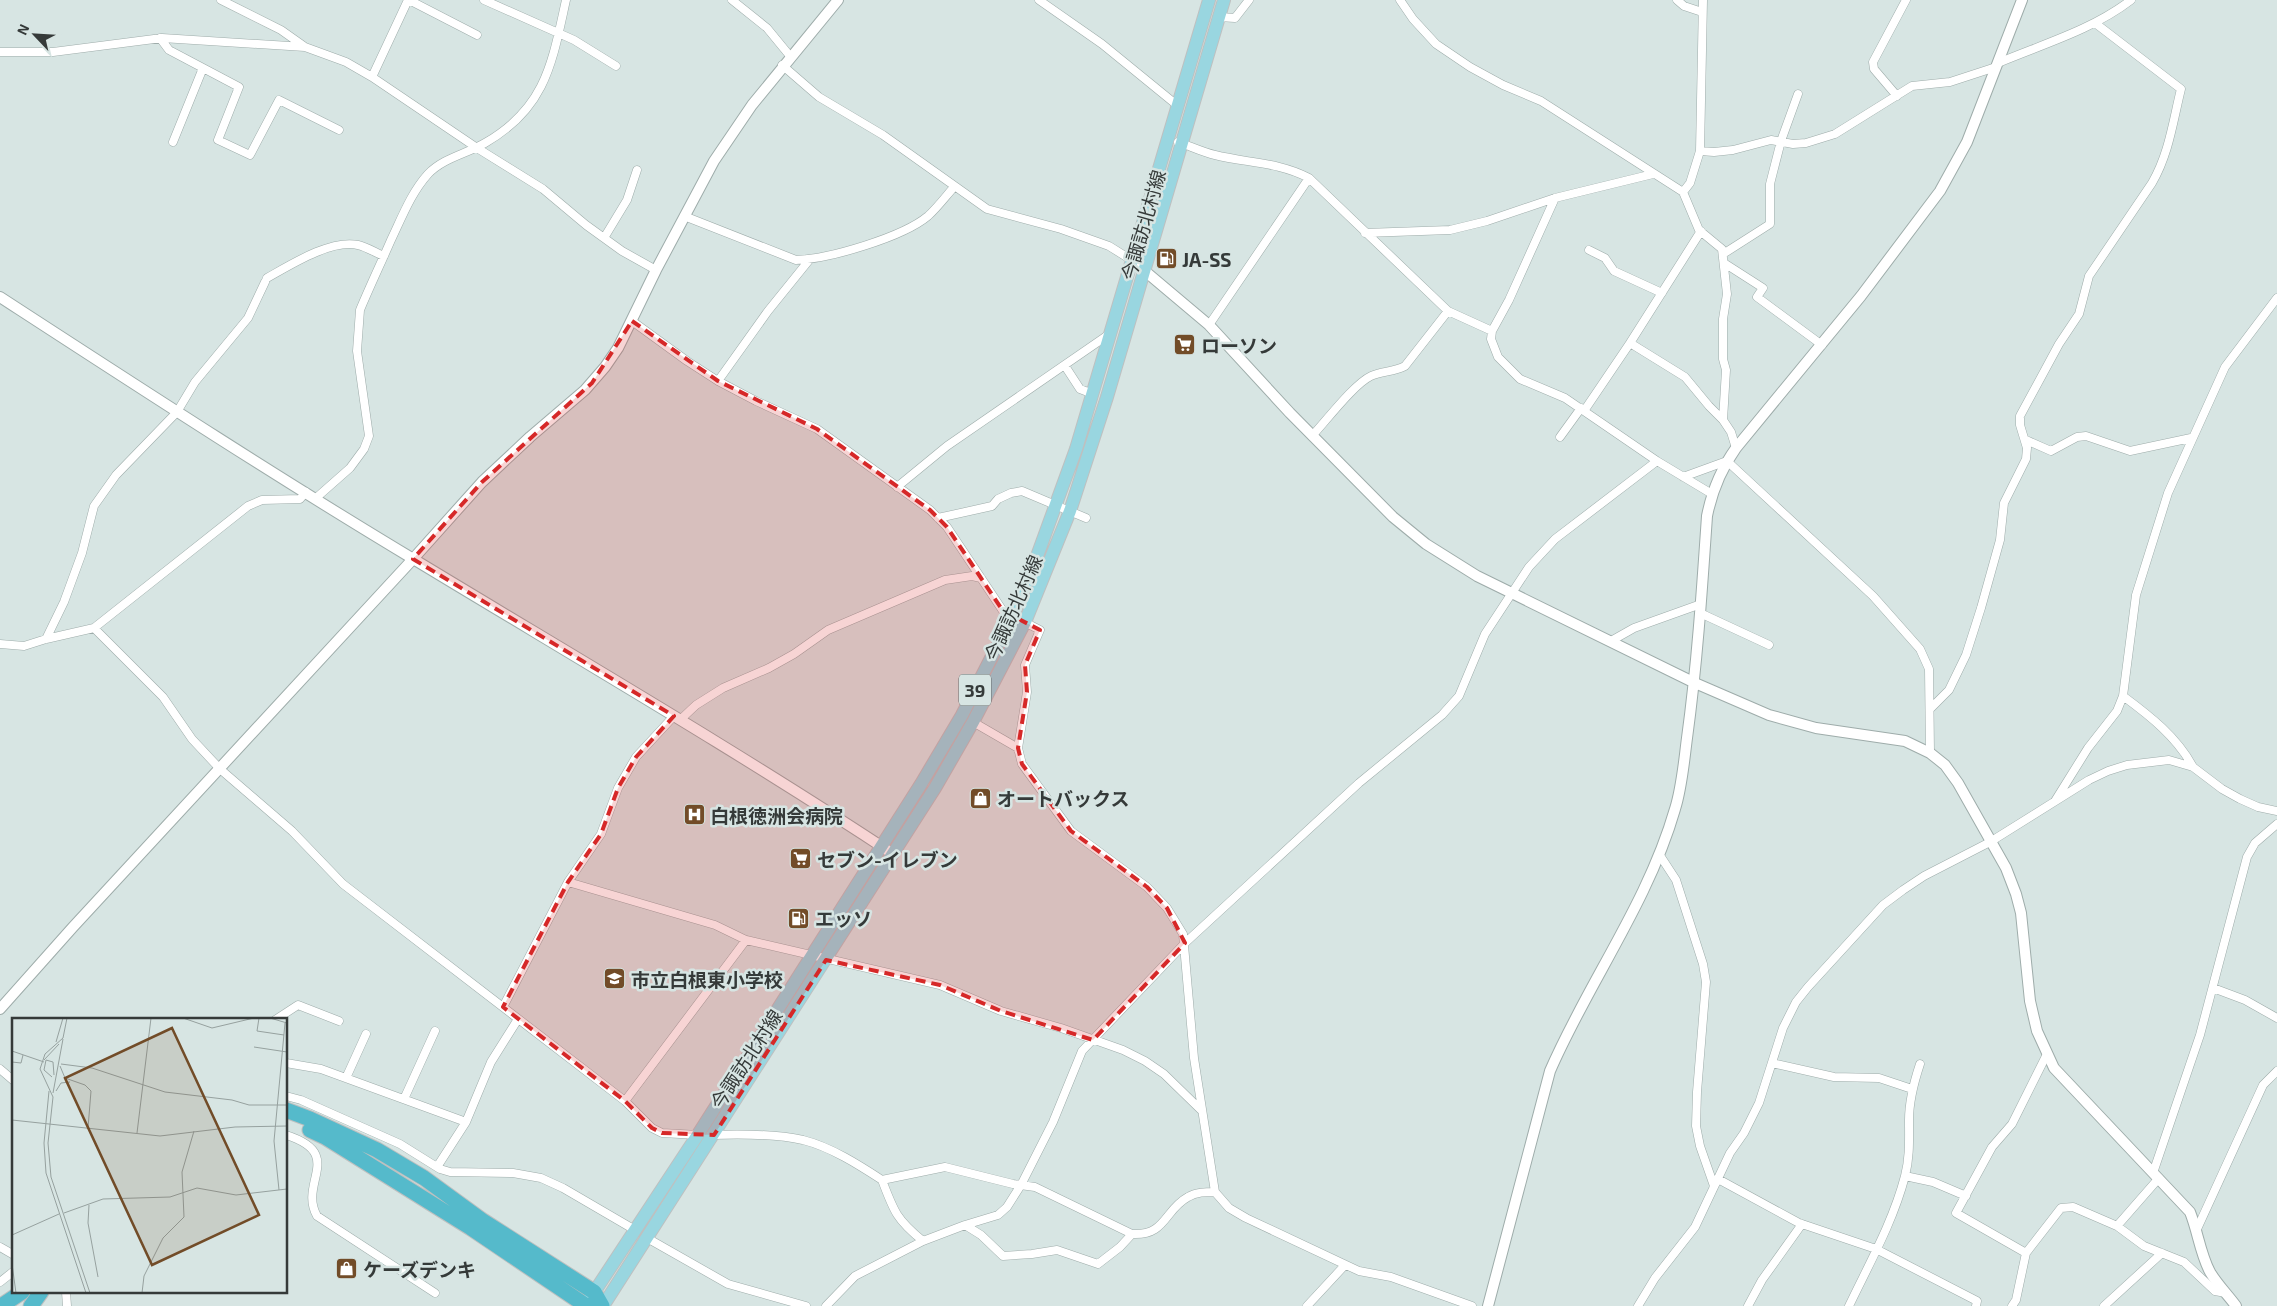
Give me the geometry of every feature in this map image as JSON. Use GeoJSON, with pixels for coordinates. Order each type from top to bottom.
{"type":"FeatureCollection","features":[{"type":"Feature","properties":{"kind":"highway"},"geometry":{"type":"LineString","coordinates":[[288,1111],[377,1150],[424,1178],[590,1302]]}},
{"type":"Feature","properties":{"kind":"highway"},"geometry":{"type":"LineString","coordinates":[[288,1122],[326,1137],[590,1302],[603,1306]]}},
{"type":"Feature","properties":{"kind":"highway"},"geometry":{"type":"LineString","coordinates":[[1,1306],[19,1294]]}},
{"type":"Feature","properties":{"kind":"highway"},"geometry":{"type":"LineString","coordinates":[[19,1306],[28,1294]]}},
{"type":"Feature","properties":{"kind":"highway"},"geometry":{"type":"LineString","coordinates":[[31,1306],[40,1294]]}},
{"type":"Feature","properties":{"kind":"highway"},"geometry":{"type":"LineString","coordinates":[[40,1306],[45,1294]]}},
{"type":"Feature","properties":{"kind":"main road","name":"今諏訪北村線"},"geometry":{"type":"LineString","coordinates":[[603,1306],[826,960],[962,715],[1012,616],[1056,507],[1093,394],[1209,0]]}},
{"type":"Feature","properties":{"kind":"main road","name":"今諏訪北村線"},"geometry":{"type":"LineString","coordinates":[[590,1302],[812,957],[888,850],[973,722],[1025,622],[1070,511],[1092,444],[1224,0]]}},
{"type":"Feature","properties":{"kind":"street"},"geometry":{"type":"LineString","coordinates":[[221,0],[281,30],[305,48]]}},
{"type":"Feature","properties":{"kind":"street"},"geometry":{"type":"LineString","coordinates":[[372,77],[408,0],[477,35]]}},
{"type":"Feature","properties":{"kind":"street"},"geometry":{"type":"LineString","coordinates":[[484,0],[574,40],[616,66]]}},
{"type":"Feature","properties":{"kind":"street"},"geometry":{"type":"LineString","coordinates":[[316,498],[350,468],[364,449],[368,436],[368,422],[357,351],[357,329],[360,310],[409,202],[430,173],[443,162],[477,148],[496,137],[526,110],[543,86],[559,33],[566,0]]}},
{"type":"Feature","properties":{"kind":"street"},"geometry":{"type":"LineString","coordinates":[[732,0],[767,28],[790,56]]}},
{"type":"Feature","properties":{"kind":"street"},"geometry":{"type":"LineString","coordinates":[[0,1010],[24,981],[413,559],[458,507],[488,476],[592,382],[618,348],[656,270],[714,160],[782,65],[838,0]]}},
{"type":"Feature","properties":{"kind":"street"},"geometry":{"type":"LineString","coordinates":[[1039,0],[1102,44],[1178,106]]}},
{"type":"Feature","properties":{"kind":"street"},"geometry":{"type":"LineString","coordinates":[[1218,16],[1236,18],[1249,0]]}},
{"type":"Feature","properties":{"kind":"street"},"geometry":{"type":"LineString","coordinates":[[1400,0],[1436,44],[1502,85],[1541,100],[1682,192],[1701,231],[1722,249],[1723,254],[1727,294],[1723,319],[1723,359],[1726,370],[1723,420]]}},
{"type":"Feature","properties":{"kind":"street"},"geometry":{"type":"LineString","coordinates":[[1677,0],[1684,6],[1702,12]]}},
{"type":"Feature","properties":{"kind":"street"},"geometry":{"type":"LineString","coordinates":[[1682,192],[1690,183],[1700,151],[1703,0]]}},
{"type":"Feature","properties":{"kind":"street"},"geometry":{"type":"LineString","coordinates":[[1897,96],[1874,69],[1873,62],[1906,0]]}},
{"type":"Feature","properties":{"kind":"street"},"geometry":{"type":"LineString","coordinates":[[1488,1306],[1550,1072],[1564,1039],[1633,910],[1659,854],[1676,808],[1695,683],[1707,516],[1712,494],[1727,461],[1736,448],[1822,345],[1940,191],[1967,142],[2022,0]]}},
{"type":"Feature","properties":{"kind":"street"},"geometry":{"type":"LineString","coordinates":[[1700,151],[1714,152],[1771,140],[1793,144],[1806,143],[1835,134],[1912,86],[1950,82],[1997,65],[2110,16],[2131,0]]}},
{"type":"Feature","properties":{"kind":"street"},"geometry":{"type":"LineString","coordinates":[[1931,708],[1950,690],[1966,655],[1993,569],[2000,540],[2004,503],[2026,458],[2026,440],[2020,425],[2020,416],[2059,344],[2079,314],[2088,276],[2161,168],[2166,153],[2181,90],[2095,23]]}},
{"type":"Feature","properties":{"kind":"street"},"geometry":{"type":"LineString","coordinates":[[160,38],[168,50],[238,87],[218,140],[250,155],[279,100],[339,130]]}},
{"type":"Feature","properties":{"kind":"street"},"geometry":{"type":"LineString","coordinates":[[0,52],[53,52],[160,38],[305,48],[346,62],[372,77],[477,148],[543,189],[604,238],[656,270]]}},
{"type":"Feature","properties":{"kind":"street"},"geometry":{"type":"LineString","coordinates":[[782,65],[820,98],[883,135],[987,209],[1062,229],[1109,246],[1133,261],[1209,324],[1312,436],[1399,523],[1426,544],[1460,566],[1511,594],[1695,683],[1789,721],[1816,728],[1905,741],[1930,753],[1945,765],[1958,783],[2006,868],[2021,913],[2030,1001],[2037,1031],[2046,1054],[2054,1068],[2075,1092],[2190,1212],[2210,1272],[2236,1306]]}},
{"type":"Feature","properties":{"kind":"street"},"geometry":{"type":"LineString","coordinates":[[173,142],[203,68]]}},
{"type":"Feature","properties":{"kind":"street"},"geometry":{"type":"LineString","coordinates":[[1723,254],[1770,224],[1770,184],[1780,141],[1798,94]]}},
{"type":"Feature","properties":{"kind":"street"},"geometry":{"type":"LineString","coordinates":[[1168,139],[1214,155],[1278,165],[1294,170],[1309,178],[1365,234],[1448,311],[1492,331]]}},
{"type":"Feature","properties":{"kind":"street"},"geometry":{"type":"LineString","coordinates":[[604,238],[627,200],[637,170]]}},
{"type":"Feature","properties":{"kind":"street"},"geometry":{"type":"LineString","coordinates":[[1365,234],[1450,230],[1487,221],[1555,198],[1652,174]]}},
{"type":"Feature","properties":{"kind":"street"},"geometry":{"type":"LineString","coordinates":[[1209,324],[1309,178]]}},
{"type":"Feature","properties":{"kind":"street"},"geometry":{"type":"LineString","coordinates":[[684,216],[796,260],[810,260],[899,232],[928,216],[954,187]]}},
{"type":"Feature","properties":{"kind":"street"},"geometry":{"type":"LineString","coordinates":[[1555,198],[1509,300],[1492,331],[1491,339],[1498,357],[1520,379],[1565,398],[1657,461],[1712,494]]}},
{"type":"Feature","properties":{"kind":"street"},"geometry":{"type":"LineString","coordinates":[[1560,437],[1630,343],[1701,231]]}},
{"type":"Feature","properties":{"kind":"street"},"geometry":{"type":"LineString","coordinates":[[46,639],[64,602],[82,553],[94,506],[116,475],[177,412],[195,382],[248,318],[266,280],[307,257],[344,244],[358,245],[384,256]]}},
{"type":"Feature","properties":{"kind":"street"},"geometry":{"type":"LineString","coordinates":[[1589,250],[1605,258],[1614,271],[1662,293]]}},
{"type":"Feature","properties":{"kind":"street"},"geometry":{"type":"LineString","coordinates":[[718,380],[768,312],[810,260]]}},
{"type":"Feature","properties":{"kind":"street"},"geometry":{"type":"LineString","coordinates":[[1724,262],[1764,288],[1756,297],[1822,345]]}},
{"type":"Feature","properties":{"kind":"street"},"geometry":{"type":"LineString","coordinates":[[0,296],[177,412],[413,559],[677,718],[888,850]]}},
{"type":"Feature","properties":{"kind":"street"},"geometry":{"type":"LineString","coordinates":[[2053,805],[2088,748],[2117,711],[2123,696],[2136,595],[2168,493],[2191,438],[2225,367],[2277,298]]}},
{"type":"Feature","properties":{"kind":"street"},"geometry":{"type":"LineString","coordinates":[[1312,436],[1361,382],[1371,376],[1397,370],[1405,366],[1448,311]]}},
{"type":"Feature","properties":{"kind":"street"},"geometry":{"type":"LineString","coordinates":[[632,321],[687,361],[718,380],[756,401],[817,429],[938,518],[947,527],[1003,611],[1040,630],[1025,665],[1027,692],[1018,748],[1022,764],[1071,830],[1147,888],[1167,908],[1183,934],[1194,1058],[1215,1192],[1229,1208],[1246,1218],[1345,1265],[1359,1271],[1391,1277],[1472,1306]]}},
{"type":"Feature","properties":{"kind":"street"},"geometry":{"type":"LineString","coordinates":[[897,487],[947,446],[1111,334]]}},
{"type":"Feature","properties":{"kind":"street"},"geometry":{"type":"LineString","coordinates":[[1630,343],[1685,376],[1723,420],[1736,448]]}},
{"type":"Feature","properties":{"kind":"street"},"geometry":{"type":"LineString","coordinates":[[1065,366],[1080,389],[1093,394]]}},
{"type":"Feature","properties":{"kind":"street"},"geometry":{"type":"LineString","coordinates":[[2026,440],[2051,451],[2077,437],[2086,436],[2130,451],[2191,438]]}},
{"type":"Feature","properties":{"kind":"street"},"geometry":{"type":"LineString","coordinates":[[826,1306],[855,1276],[923,1241],[998,1215],[1008,1206],[1021,1186],[1053,1122],[1082,1051],[1185,943],[1359,782],[1442,715],[1459,696],[1485,634],[1529,566],[1555,539],[1657,461]]}},
{"type":"Feature","properties":{"kind":"street"},"geometry":{"type":"LineString","coordinates":[[1727,461],[1873,596],[1920,649],[1929,669],[1931,708],[1930,753]]}},
{"type":"Feature","properties":{"kind":"street"},"geometry":{"type":"LineString","coordinates":[[1683,477],[1727,461]]}},
{"type":"Feature","properties":{"kind":"street"},"geometry":{"type":"LineString","coordinates":[[938,518],[992,506],[998,499],[1022,490],[1056,507],[1086,518]]}},
{"type":"Feature","properties":{"kind":"street"},"geometry":{"type":"LineString","coordinates":[[0,644],[24,646],[94,628],[248,506],[262,500],[300,499],[306,492]]}},
{"type":"Feature","properties":{"kind":"street"},"geometry":{"type":"LineString","coordinates":[[503,1006],[568,882],[602,834],[618,788],[636,757],[677,718],[723,688],[769,668],[794,654],[828,630],[945,580],[972,576],[981,578]]}},
{"type":"Feature","properties":{"kind":"street"},"geometry":{"type":"LineString","coordinates":[[1611,641],[1634,628],[1700,609],[1768,645]]}},
{"type":"Feature","properties":{"kind":"street"},"geometry":{"type":"LineString","coordinates":[[94,628],[163,698],[192,739],[220,769],[292,831],[343,884],[625,1101],[652,1128],[662,1133],[697,1136],[790,1138],[806,1141],[857,1163],[882,1180],[893,1212],[903,1225],[923,1241]]}},
{"type":"Feature","properties":{"kind":"street"},"geometry":{"type":"LineString","coordinates":[[2123,696],[2154,719],[2185,752],[2193,766],[2222,790],[2258,807],[2277,811]]}},
{"type":"Feature","properties":{"kind":"street"},"geometry":{"type":"LineString","coordinates":[[973,722],[1018,748]]}},
{"type":"Feature","properties":{"kind":"street"},"geometry":{"type":"LineString","coordinates":[[1638,1306],[1655,1278],[1696,1227],[1730,1153],[1759,1103],[1783,1028],[1796,1002],[1808,986],[1882,906],[1924,876],[1990,842],[2053,805],[2089,780],[2108,771],[2126,765],[2170,760],[2193,766]]}},
{"type":"Feature","properties":{"kind":"street"},"geometry":{"type":"LineString","coordinates":[[2117,1226],[2156,1175],[2200,1034],[2247,857],[2255,843],[2277,824]]}},
{"type":"Feature","properties":{"kind":"street"},"geometry":{"type":"LineString","coordinates":[[1659,854],[1676,880],[1703,964],[1706,982],[1696,1126],[1700,1146],[1716,1182],[1802,1224],[1876,1249],[1977,1301],[1976,1306]]}},
{"type":"Feature","properties":{"kind":"street"},"geometry":{"type":"LineString","coordinates":[[568,882],[715,926],[746,940],[812,957],[940,985],[1001,1011],[1061,1028],[1145,1061],[1164,1074],[1202,1110]]}},
{"type":"Feature","properties":{"kind":"street"},"geometry":{"type":"LineString","coordinates":[[625,1101],[746,940]]}},
{"type":"Feature","properties":{"kind":"street"},"geometry":{"type":"LineString","coordinates":[[2213,988],[2245,1000],[2277,1018]]}},
{"type":"Feature","properties":{"kind":"street"},"geometry":{"type":"LineString","coordinates":[[278,1018],[298,1005],[339,1021]]}},
{"type":"Feature","properties":{"kind":"street"},"geometry":{"type":"LineString","coordinates":[[437,1167],[466,1122],[487,1070],[518,1018]]}},
{"type":"Feature","properties":{"kind":"street"},"geometry":{"type":"LineString","coordinates":[[404,1099],[435,1031]]}},
{"type":"Feature","properties":{"kind":"street"},"geometry":{"type":"LineString","coordinates":[[346,1078],[366,1034]]}},
{"type":"Feature","properties":{"kind":"street"},"geometry":{"type":"LineString","coordinates":[[2026,1253],[1956,1213],[1992,1147],[2012,1124],[2046,1054]]}},
{"type":"Feature","properties":{"kind":"street"},"geometry":{"type":"LineString","coordinates":[[288,1063],[321,1069],[466,1122]]}},
{"type":"Feature","properties":{"kind":"street"},"geometry":{"type":"LineString","coordinates":[[1772,1064],[1834,1077],[1879,1078],[1912,1089]]}},
{"type":"Feature","properties":{"kind":"street"},"geometry":{"type":"LineString","coordinates":[[1849,1306],[1892,1216],[1905,1176],[1910,1148],[1909,1119],[1912,1089],[1920,1064]]}},
{"type":"Feature","properties":{"kind":"street"},"geometry":{"type":"LineString","coordinates":[[0,1069],[12,1079]]}},
{"type":"Feature","properties":{"kind":"street"},"geometry":{"type":"LineString","coordinates":[[2197,1229],[2263,1085],[2277,1071]]}},
{"type":"Feature","properties":{"kind":"street"},"geometry":{"type":"LineString","coordinates":[[288,1097],[301,1100],[400,1144],[437,1167],[450,1172],[513,1173],[541,1178],[563,1188],[635,1230]]}},
{"type":"Feature","properties":{"kind":"street"},"geometry":{"type":"LineString","coordinates":[[288,1136],[307,1144],[314,1151],[318,1160],[312,1202],[316,1216],[436,1293]]}},
{"type":"Feature","properties":{"kind":"street"},"geometry":{"type":"LineString","coordinates":[[882,1180],[945,1166],[1021,1186],[1036,1187],[1132,1234],[1145,1234],[1154,1231],[1189,1196],[1215,1192]]}},
{"type":"Feature","properties":{"kind":"street"},"geometry":{"type":"LineString","coordinates":[[1905,1176],[1933,1182],[1966,1196]]}},
{"type":"Feature","properties":{"kind":"street"},"geometry":{"type":"LineString","coordinates":[[2012,1306],[2016,1300],[2026,1253],[2061,1208],[2073,1207],[2117,1226],[2144,1246],[2184,1262],[2215,1291],[2226,1293]]}},
{"type":"Feature","properties":{"kind":"street"},"geometry":{"type":"LineString","coordinates":[[1748,1306],[1762,1280],[1802,1224]]}},
{"type":"Feature","properties":{"kind":"street"},"geometry":{"type":"LineString","coordinates":[[965,1225],[980,1235],[1003,1256],[1057,1250],[1098,1264],[1120,1247],[1132,1234]]}},
{"type":"Feature","properties":{"kind":"street"},"geometry":{"type":"LineString","coordinates":[[647,1238],[728,1284],[806,1306]]}},
{"type":"Feature","properties":{"kind":"street"},"geometry":{"type":"LineString","coordinates":[[0,1247],[12,1254]]}},
{"type":"Feature","properties":{"kind":"street"},"geometry":{"type":"LineString","coordinates":[[2104,1306],[2162,1253]]}},
{"type":"Feature","properties":{"kind":"street"},"geometry":{"type":"LineString","coordinates":[[2191,1268],[2206,1262]]}},
{"type":"Feature","properties":{"kind":"street"},"geometry":{"type":"LineString","coordinates":[[1307,1306],[1345,1265]]}},
{"type":"Feature","properties":{"kind":"street"},"geometry":{"type":"LineString","coordinates":[[0,1282],[12,1273]]}},
{"type":"Feature","properties":{"kind":"highlighted area"},"geometry":{"type":"Polygon","coordinates":[[[632,321],[718,381],[817,429],[930,510],[947,527],[1003,611],[1040,630],[1025,665],[1027,692],[1018,748],[1022,764],[1071,831],[1147,887],[1167,908],[1185,943],[1093,1040],[1001,1011],[940,985],[826,960],[714,1135],[662,1133],[652,1128],[625,1101],[503,1007],[568,882],[601,834],[618,788],[636,757],[674,716],[413,559],[482,482],[592,383],[632,321]]]}},
{"type":"Feature","properties":{"kind":"place","name":"JA-SS"},"geometry":{"type":"Point","coordinates":[1166,259]}},
{"type":"Feature","properties":{"kind":"place","name":"ローソン"},"geometry":{"type":"Point","coordinates":[1185,345]}},
{"type":"Feature","properties":{"kind":"place","name":"オートバックス"},"geometry":{"type":"Point","coordinates":[981,798]}},
{"type":"Feature","properties":{"kind":"place","name":"白根徳洲会病院"},"geometry":{"type":"Point","coordinates":[694,815]}},
{"type":"Feature","properties":{"kind":"place","name":"セブン-イレブン"},"geometry":{"type":"Point","coordinates":[801,859]}},
{"type":"Feature","properties":{"kind":"place","name":"エッソ"},"geometry":{"type":"Point","coordinates":[799,918]}},
{"type":"Feature","properties":{"kind":"place","name":"市立白根東小学校"},"geometry":{"type":"Point","coordinates":[615,979]}},
{"type":"Feature","properties":{"kind":"place","name":"ケーズデンキ"},"geometry":{"type":"Point","coordinates":[347,1269]}}]}
